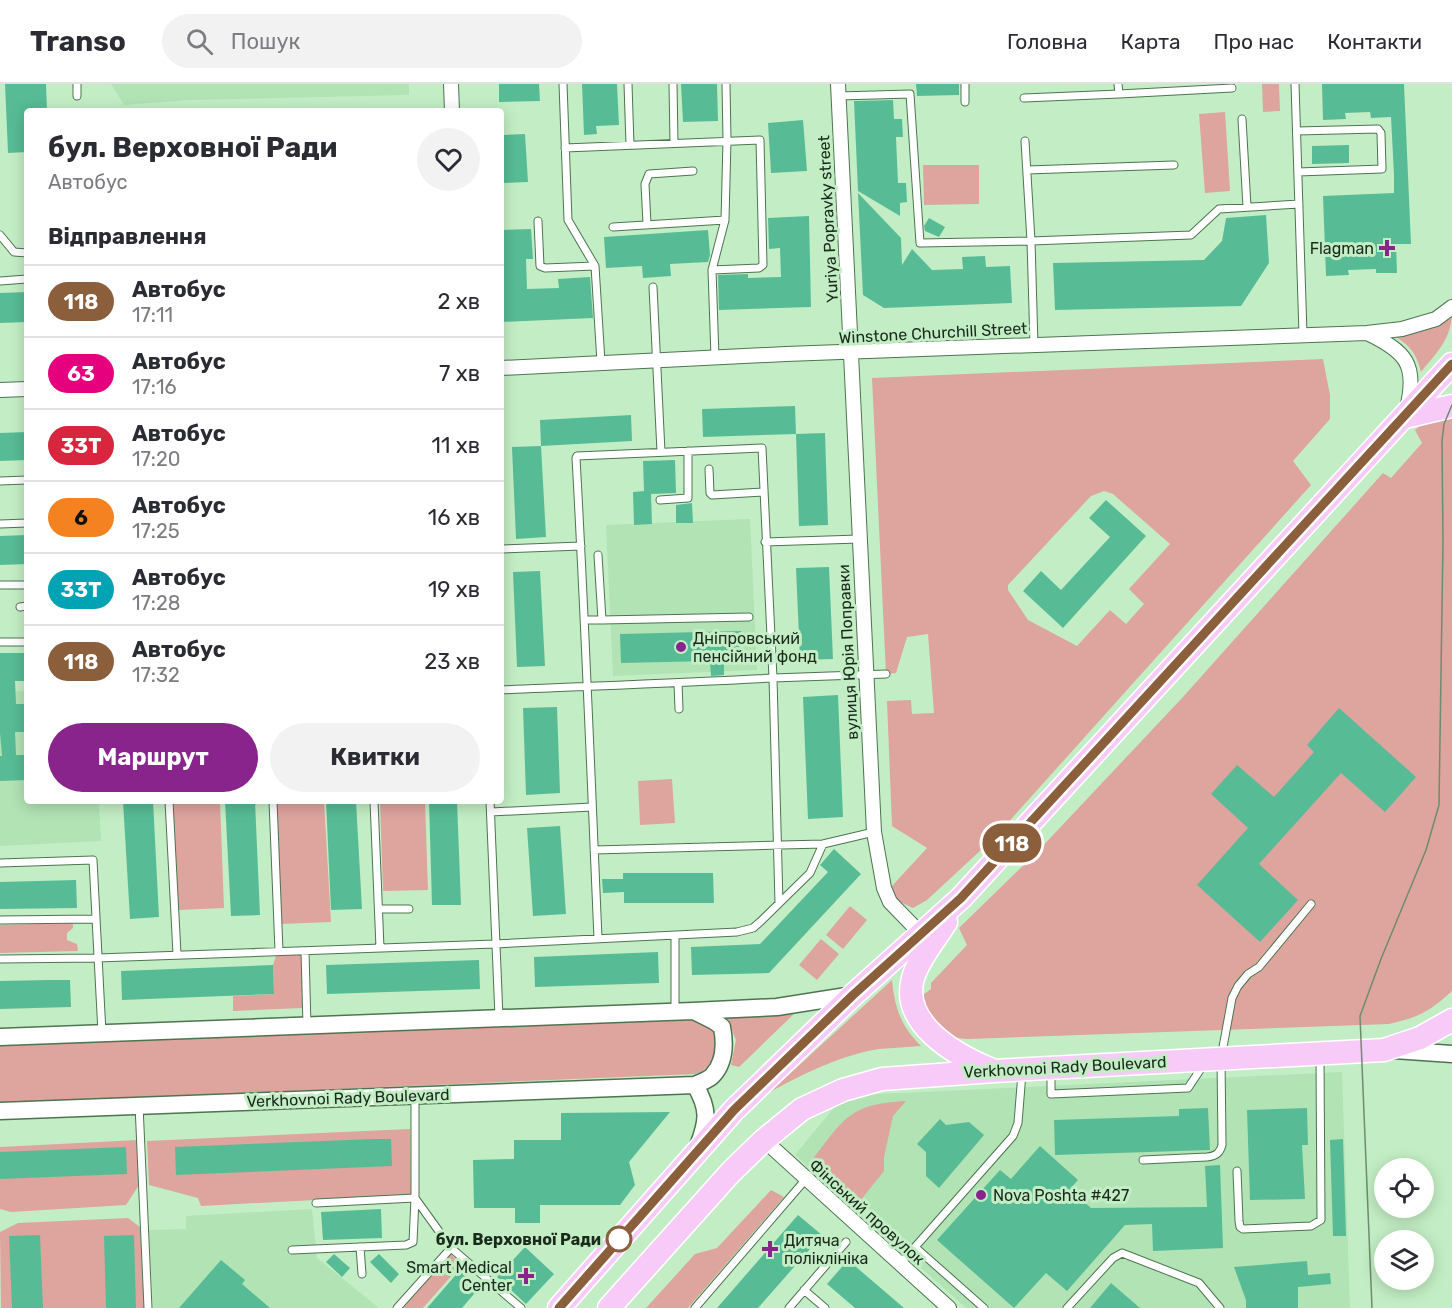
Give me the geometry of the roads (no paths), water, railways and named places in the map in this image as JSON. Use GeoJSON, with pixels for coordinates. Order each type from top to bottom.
{"type":"FeatureCollection","features":[{"type":"Feature","properties":{"kind":"highway"},"geometry":{"type":"LineString","coordinates":[[559,1308],[696,1150],[734,1110],[853,995],[961,898],[1452,364]]}},
{"type":"Feature","properties":{"kind":"highway"},"geometry":{"type":"LineString","coordinates":[[1405,417],[1443,406],[1452,406]]}},
{"type":"Feature","properties":{"kind":"highway"},"geometry":{"type":"LineString","coordinates":[[961,898],[922,960],[913,979],[912,997],[925,1027],[938,1040],[974,1062],[994,1071]]}},
{"type":"Feature","properties":{"kind":"highway","name":"Verkhovnoi Rady Boulevard"},"geometry":{"type":"LineString","coordinates":[[618,1303],[731,1172],[764,1140],[802,1109],[843,1090],[882,1079],[1051,1067],[1384,1050],[1420,1038],[1452,1020]]}},
{"type":"Feature","properties":{"kind":"street"},"geometry":{"type":"LineString","coordinates":[[451,84],[452,108]]}},
{"type":"Feature","properties":{"kind":"street","name":"Yuriya Popravky street"},"geometry":{"type":"LineString","coordinates":[[838,90],[851,353]]}},
{"type":"Feature","properties":{"kind":"street","name":"Winstone Churchill Street"},"geometry":{"type":"LineString","coordinates":[[504,368],[715,357],[1367,333],[1402,329],[1436,319],[1452,307]]}},
{"type":"Feature","properties":{"kind":"street"},"geometry":{"type":"LineString","coordinates":[[1367,333],[1392,345],[1406,362],[1409,369],[1411,393],[1405,417]]}},
{"type":"Feature","properties":{"kind":"street","name":"вулиця Юрія Поправки"},"geometry":{"type":"LineString","coordinates":[[851,353],[873,832],[884,888],[890,902],[921,934]]}},
{"type":"Feature","properties":{"kind":"street"},"geometry":{"type":"LineString","coordinates":[[0,390],[24,389]]}},
{"type":"Feature","properties":{"kind":"street"},"geometry":{"type":"LineString","coordinates":[[0,1037],[777,1007],[853,995]]}},
{"type":"Feature","properties":{"kind":"street"},"geometry":{"type":"LineString","coordinates":[[693,1011],[714,1020],[722,1027],[724,1037],[724,1049],[716,1070],[712,1076],[695,1085],[702,1096],[707,1113],[705,1128],[696,1150]]}},
{"type":"Feature","properties":{"kind":"street","name":"Verkhovnoi Rady Boulevard"},"geometry":{"type":"LineString","coordinates":[[1384,1050],[1452,1054]]}},
{"type":"Feature","properties":{"kind":"street","name":"Verkhovnoi Rady Boulevard"},"geometry":{"type":"LineString","coordinates":[[0,1111],[695,1085]]}},
{"type":"Feature","properties":{"kind":"street","name":"Фінський провулок"},"geometry":{"type":"LineString","coordinates":[[764,1140],[949,1308]]}},
{"type":"Feature","properties":{"kind":"lane"},"geometry":{"type":"LineString","coordinates":[[77,84],[77,96]]}},
{"type":"Feature","properties":{"kind":"lane"},"geometry":{"type":"LineString","coordinates":[[563,84],[568,220],[595,266],[601,362]]}},
{"type":"Feature","properties":{"kind":"lane"},"geometry":{"type":"LineString","coordinates":[[628,84],[630,145]]}},
{"type":"Feature","properties":{"kind":"lane"},"geometry":{"type":"LineString","coordinates":[[673,84],[674,143]]}},
{"type":"Feature","properties":{"kind":"lane"},"geometry":{"type":"LineString","coordinates":[[715,357],[712,270],[724,220],[727,140],[726,84]]}},
{"type":"Feature","properties":{"kind":"lane"},"geometry":{"type":"LineString","coordinates":[[965,84],[965,102]]}},
{"type":"Feature","properties":{"kind":"lane"},"geometry":{"type":"LineString","coordinates":[[1118,84],[1119,94]]}},
{"type":"Feature","properties":{"kind":"lane"},"geometry":{"type":"LineString","coordinates":[[1295,84],[1303,334]]}},
{"type":"Feature","properties":{"kind":"lane"},"geometry":{"type":"LineString","coordinates":[[1024,99],[1232,88]]}},
{"type":"Feature","properties":{"kind":"lane"},"geometry":{"type":"LineString","coordinates":[[838,90],[910,94],[920,243],[1191,235],[1219,209],[1299,204]]}},
{"type":"Feature","properties":{"kind":"lane"},"geometry":{"type":"LineString","coordinates":[[1242,119],[1247,207]]}},
{"type":"Feature","properties":{"kind":"lane"},"geometry":{"type":"LineString","coordinates":[[1297,131],[1378,129],[1381,133],[1382,160],[1382,170],[1298,172]]}},
{"type":"Feature","properties":{"kind":"lane"},"geometry":{"type":"LineString","coordinates":[[566,148],[761,140],[764,265],[759,268],[712,270]]}},
{"type":"Feature","properties":{"kind":"lane"},"geometry":{"type":"LineString","coordinates":[[1025,141],[1034,345]]}},
{"type":"Feature","properties":{"kind":"lane"},"geometry":{"type":"LineString","coordinates":[[1027,170],[1174,165]]}},
{"type":"Feature","properties":{"kind":"lane"},"geometry":{"type":"LineString","coordinates":[[647,224],[645,184],[649,174],[693,171]]}},
{"type":"Feature","properties":{"kind":"lane"},"geometry":{"type":"LineString","coordinates":[[613,226],[724,220]]}},
{"type":"Feature","properties":{"kind":"lane"},"geometry":{"type":"LineString","coordinates":[[538,221],[540,266],[545,268],[595,266]]}},
{"type":"Feature","properties":{"kind":"lane"},"geometry":{"type":"LineString","coordinates":[[0,235],[14,252],[24,253]]}},
{"type":"Feature","properties":{"kind":"lane"},"geometry":{"type":"LineString","coordinates":[[0,281],[24,279]]}},
{"type":"Feature","properties":{"kind":"lane"},"geometry":{"type":"LineString","coordinates":[[653,286],[661,452]]}},
{"type":"Feature","properties":{"kind":"lane"},"geometry":{"type":"LineString","coordinates":[[598,938],[577,456],[762,448],[773,678],[779,903]]}},
{"type":"Feature","properties":{"kind":"lane"},"geometry":{"type":"LineString","coordinates":[[660,500],[688,498],[688,451]]}},
{"type":"Feature","properties":{"kind":"lane"},"geometry":{"type":"LineString","coordinates":[[710,469],[710,493],[712,495],[764,492]]}},
{"type":"Feature","properties":{"kind":"lane"},"geometry":{"type":"LineString","coordinates":[[0,481],[24,480]]}},
{"type":"Feature","properties":{"kind":"lane"},"geometry":{"type":"LineString","coordinates":[[0,524],[24,524]]}},
{"type":"Feature","properties":{"kind":"lane"},"geometry":{"type":"LineString","coordinates":[[765,542],[860,539]]}},
{"type":"Feature","properties":{"kind":"lane"},"geometry":{"type":"LineString","coordinates":[[504,549],[581,546]]}},
{"type":"Feature","properties":{"kind":"lane"},"geometry":{"type":"LineString","coordinates":[[598,555],[602,620]]}},
{"type":"Feature","properties":{"kind":"lane"},"geometry":{"type":"LineString","coordinates":[[0,585],[24,585]]}},
{"type":"Feature","properties":{"kind":"lane"},"geometry":{"type":"LineString","coordinates":[[585,620],[749,616]]}},
{"type":"Feature","properties":{"kind":"lane"},"geometry":{"type":"LineString","coordinates":[[0,642],[24,642]]}},
{"type":"Feature","properties":{"kind":"lane"},"geometry":{"type":"LineString","coordinates":[[504,690],[886,674]]}},
{"type":"Feature","properties":{"kind":"lane"},"geometry":{"type":"LineString","coordinates":[[678,682],[679,709]]}},
{"type":"Feature","properties":{"kind":"lane"},"geometry":{"type":"LineString","coordinates":[[170,804],[177,954]]}},
{"type":"Feature","properties":{"kind":"lane"},"geometry":{"type":"LineString","coordinates":[[273,804],[279,951]]}},
{"type":"Feature","properties":{"kind":"lane"},"geometry":{"type":"LineString","coordinates":[[374,804],[380,948]]}},
{"type":"Feature","properties":{"kind":"lane"},"geometry":{"type":"LineString","coordinates":[[490,804],[500,1017]]}},
{"type":"Feature","properties":{"kind":"lane"},"geometry":{"type":"LineString","coordinates":[[490,812],[592,807]]}},
{"type":"Feature","properties":{"kind":"lane"},"geometry":{"type":"LineString","coordinates":[[594,850],[777,847],[823,844],[873,832]]}},
{"type":"Feature","properties":{"kind":"lane"},"geometry":{"type":"LineString","coordinates":[[0,959],[97,958],[495,944],[746,931],[760,922],[810,873],[823,844]]}},
{"type":"Feature","properties":{"kind":"lane"},"geometry":{"type":"LineString","coordinates":[[0,863],[93,860],[102,1034]]}},
{"type":"Feature","properties":{"kind":"lane"},"geometry":{"type":"LineString","coordinates":[[1143,1160],[1207,1157],[1220,1152],[1222,1145],[1214,1059],[1232,998],[1248,974],[1266,958],[1311,904]]}},
{"type":"Feature","properties":{"kind":"lane"},"geometry":{"type":"LineString","coordinates":[[379,909],[409,909]]}},
{"type":"Feature","properties":{"kind":"lane"},"geometry":{"type":"LineString","coordinates":[[0,920],[96,919]]}},
{"type":"Feature","properties":{"kind":"lane"},"geometry":{"type":"LineString","coordinates":[[675,936],[675,1012]]}},
{"type":"Feature","properties":{"kind":"lane"},"geometry":{"type":"LineString","coordinates":[[305,951],[307,1026]]}},
{"type":"Feature","properties":{"kind":"lane"},"geometry":{"type":"LineString","coordinates":[[1237,1171],[1240,1227],[1244,1229],[1311,1226],[1322,1220],[1320,1053]]}},
{"type":"Feature","properties":{"kind":"lane"},"geometry":{"type":"LineString","coordinates":[[900,1264],[1012,1136],[1018,1123],[1022,1069]]}},
{"type":"Feature","properties":{"kind":"lane"},"geometry":{"type":"LineString","coordinates":[[292,1250],[406,1245],[413,1242],[415,1096]]}},
{"type":"Feature","properties":{"kind":"lane"},"geometry":{"type":"LineString","coordinates":[[139,1106],[148,1308]]}},
{"type":"Feature","properties":{"kind":"lane"},"geometry":{"type":"LineString","coordinates":[[695,1308],[807,1179]]}},
{"type":"Feature","properties":{"kind":"lane"},"geometry":{"type":"LineString","coordinates":[[316,1203],[415,1198]]}},
{"type":"Feature","properties":{"kind":"lane"},"geometry":{"type":"LineString","coordinates":[[415,1198],[451,1248],[521,1308]]}},
{"type":"Feature","properties":{"kind":"lane"},"geometry":{"type":"LineString","coordinates":[[789,1308],[846,1242]]}},
{"type":"Feature","properties":{"kind":"lane"},"geometry":{"type":"LineString","coordinates":[[360,1247],[362,1274]]}},
{"type":"Feature","properties":{"kind":"lane"},"geometry":{"type":"LineString","coordinates":[[915,1247],[984,1308]]}},
{"type":"Feature","properties":{"kind":"lane"},"geometry":{"type":"LineString","coordinates":[[397,1308],[451,1248]]}},
{"type":"Feature","properties":{"kind":"lane"},"geometry":{"type":"LineString","coordinates":[[1067,1308],[1113,1258],[1122,1253],[1198,1283],[1220,1308]]}},
{"type":"Feature","properties":{"kind":"lane"},"geometry":{"type":"LineString","coordinates":[[804,1290],[825,1308]]}},
{"type":"Feature","properties":{"kind":"tram line"},"geometry":{"type":"LineString","coordinates":[[1372,1308],[1360,1016],[1426,850],[1439,805],[1443,541],[1442,441],[1444,424],[1452,405]]}},
{"type":"Feature","properties":{"kind":"place","name":"Flagman"},"geometry":{"type":"Point","coordinates":[1387,248]}},
{"type":"Feature","properties":{"kind":"place","name":"Дніпровський пенсійний фонд"},"geometry":{"type":"Point","coordinates":[681,647]}},
{"type":"Feature","properties":{"kind":"place","name":"Nova Poshta #427"},"geometry":{"type":"Point","coordinates":[981,1195]}},
{"type":"Feature","properties":{"kind":"place","name":"бул. Верховної Ради"},"geometry":{"type":"Point","coordinates":[619,1239]}},
{"type":"Feature","properties":{"kind":"place","name":"Дитяча поліклініка"},"geometry":{"type":"Point","coordinates":[770,1249]}},
{"type":"Feature","properties":{"kind":"place","name":"Smart Medical Center"},"geometry":{"type":"Point","coordinates":[526,1276]}}]}
